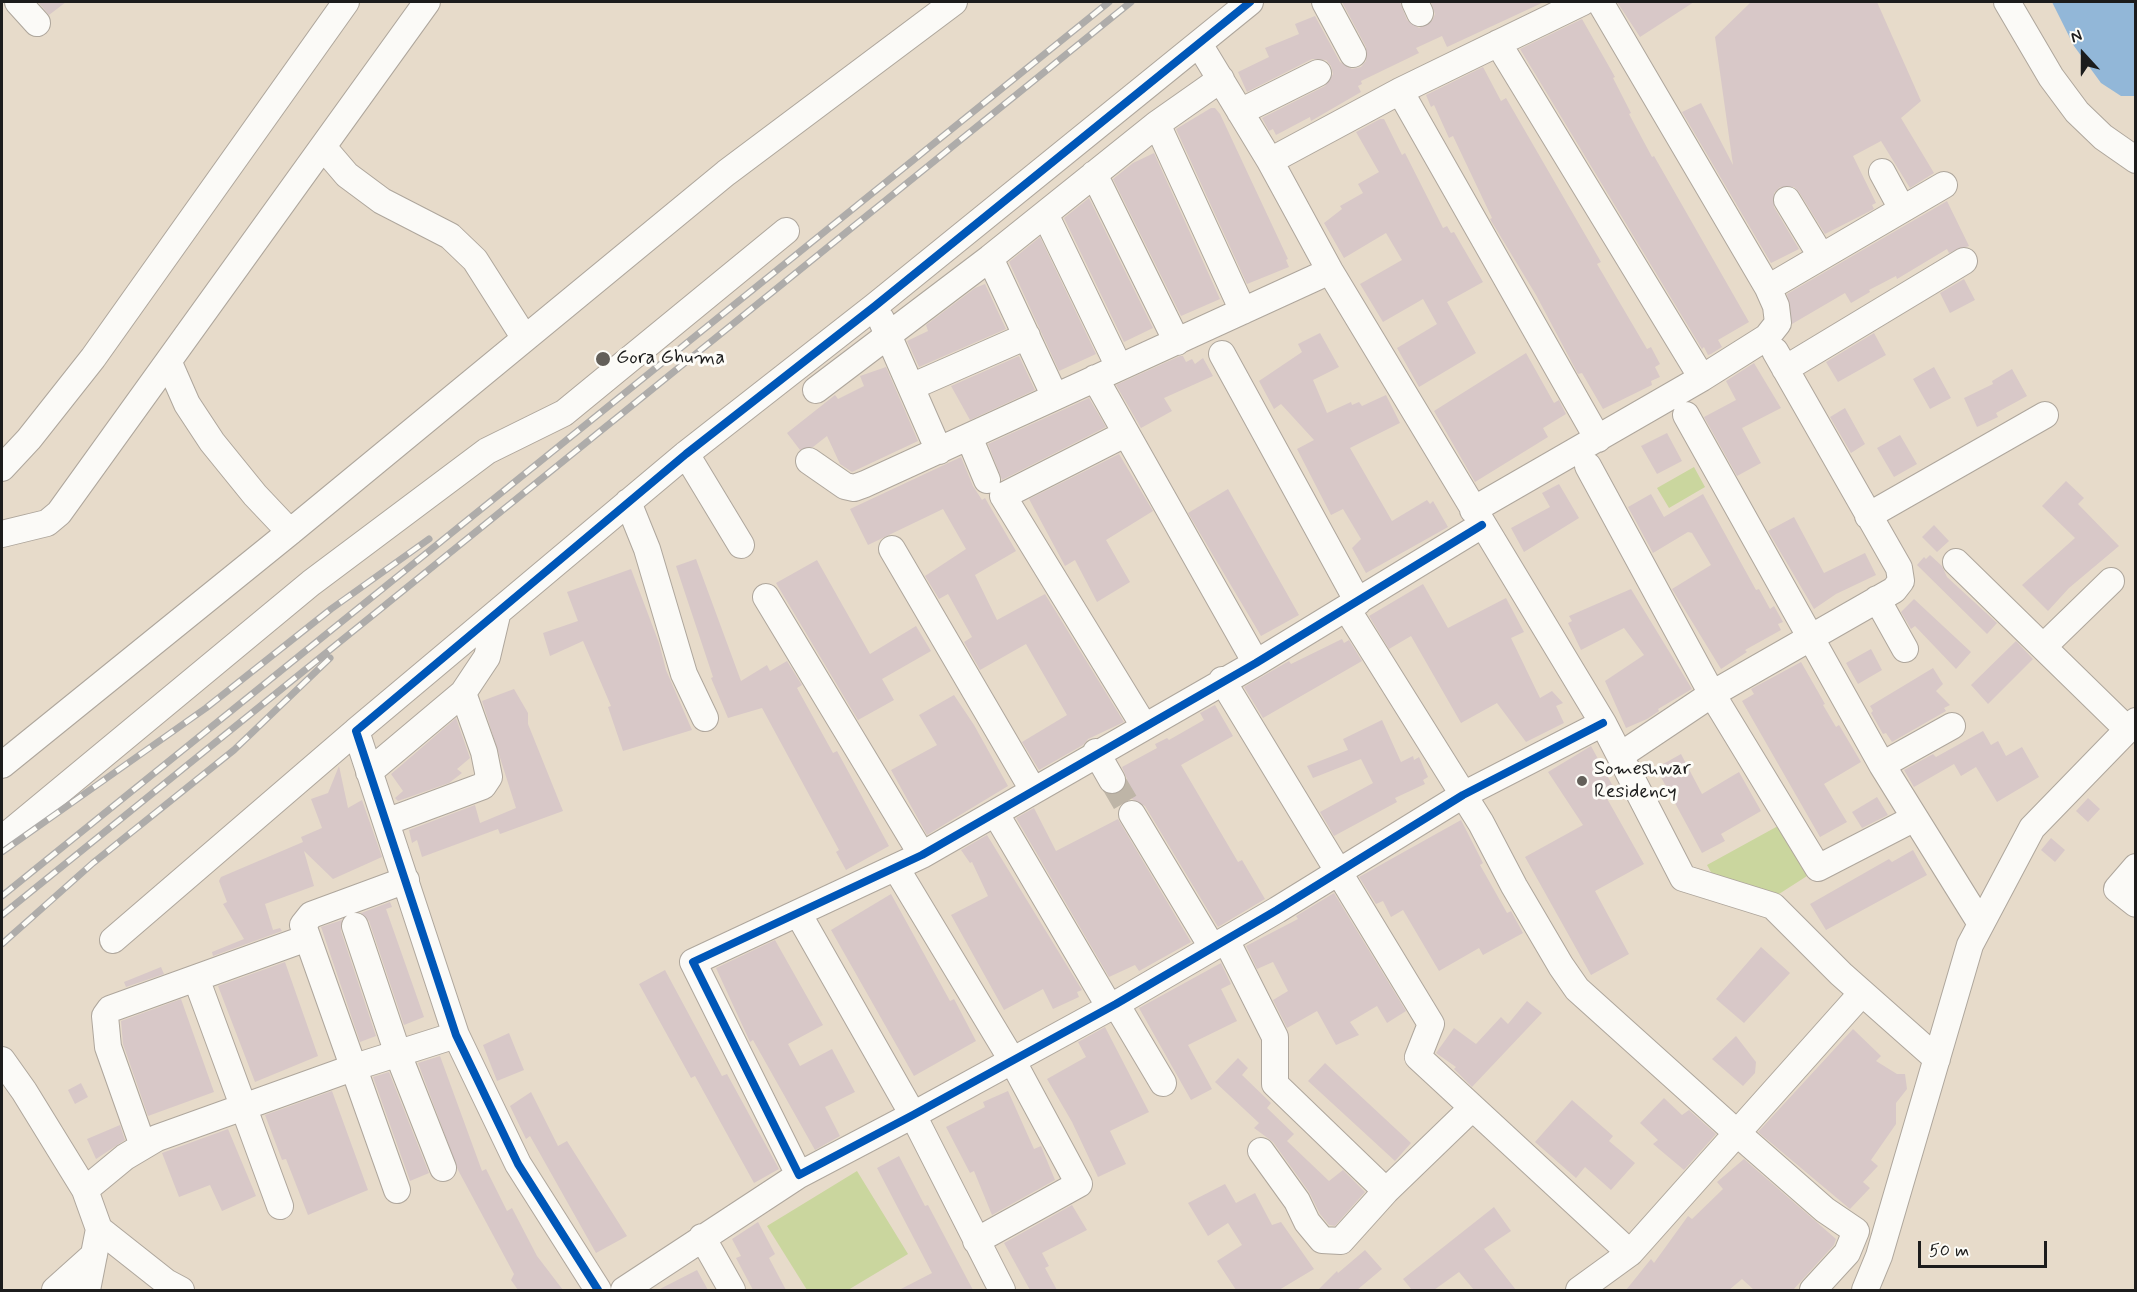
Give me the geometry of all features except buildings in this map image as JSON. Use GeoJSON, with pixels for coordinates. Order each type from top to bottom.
{"type":"FeatureCollection","features":[{"type":"Feature","properties":{"kind":"street"},"geometry":{"type":"LineString","coordinates":[[18,2],[37,23]]}},
{"type":"Feature","properties":{"kind":"street"},"geometry":{"type":"LineString","coordinates":[[2,468],[29,439],[93,358],[346,2]]}},
{"type":"Feature","properties":{"kind":"street"},"geometry":{"type":"LineString","coordinates":[[2,534],[47,523],[59,513],[428,2]]}},
{"type":"Feature","properties":{"kind":"street"},"geometry":{"type":"LineString","coordinates":[[2,765],[290,532],[726,173],[954,2]]}},
{"type":"Feature","properties":{"kind":"street"},"geometry":{"type":"LineString","coordinates":[[113,940],[627,502],[875,306],[1250,2]]}},
{"type":"Feature","properties":{"kind":"street"},"geometry":{"type":"LineString","coordinates":[[1325,2],[1353,54]]}},
{"type":"Feature","properties":{"kind":"street"},"geometry":{"type":"LineString","coordinates":[[1269,160],[1400,90],[1583,2]]}},
{"type":"Feature","properties":{"kind":"street"},"geometry":{"type":"LineString","coordinates":[[799,1174],[693,962],[799,915],[922,855],[996,814],[1096,752],[1256,663],[1353,605],[1478,518],[1598,439],[1767,337],[1778,323],[1776,306],[1768,288],[1600,2]]}},
{"type":"Feature","properties":{"kind":"street"},"geometry":{"type":"LineString","coordinates":[[2007,2],[2051,77],[2077,112],[2103,136],[2136,160]]}},
{"type":"Feature","properties":{"kind":"street"},"geometry":{"type":"LineString","coordinates":[[1200,44],[1269,160],[1330,271],[1621,754],[1683,878],[1773,906],[1862,993],[1937,1059]]}},
{"type":"Feature","properties":{"kind":"street"},"geometry":{"type":"LineString","coordinates":[[1498,44],[1702,378]]}},
{"type":"Feature","properties":{"kind":"street"},"geometry":{"type":"LineString","coordinates":[[1240,112],[1318,73]]}},
{"type":"Feature","properties":{"kind":"street"},"geometry":{"type":"LineString","coordinates":[[816,390],[990,258],[1157,124],[1221,79]]}},
{"type":"Feature","properties":{"kind":"street"},"geometry":{"type":"LineString","coordinates":[[1400,90],[1598,439]]}},
{"type":"Feature","properties":{"kind":"street"},"geometry":{"type":"LineString","coordinates":[[1157,124],[1243,310]]}},
{"type":"Feature","properties":{"kind":"street"},"geometry":{"type":"LineString","coordinates":[[323,147],[347,175],[382,201],[450,236],[475,260],[524,337]]}},
{"type":"Feature","properties":{"kind":"street"},"geometry":{"type":"LineString","coordinates":[[1882,172],[1902,208]]}},
{"type":"Feature","properties":{"kind":"street"},"geometry":{"type":"LineString","coordinates":[[1094,174],[1177,342]]}},
{"type":"Feature","properties":{"kind":"street"},"geometry":{"type":"LineString","coordinates":[[1768,288],[1944,184]]}},
{"type":"Feature","properties":{"kind":"street"},"geometry":{"type":"LineString","coordinates":[[1787,201],[1821,256]]}},
{"type":"Feature","properties":{"kind":"street"},"geometry":{"type":"LineString","coordinates":[[1044,214],[1119,367]]}},
{"type":"Feature","properties":{"kind":"street"},"geometry":{"type":"LineString","coordinates":[[2,839],[311,583],[487,452],[564,412],[786,231]]}},
{"type":"Feature","properties":{"kind":"street"},"geometry":{"type":"LineString","coordinates":[[990,258],[1055,397]]}},
{"type":"Feature","properties":{"kind":"street"},"geometry":{"type":"LineString","coordinates":[[1621,754],[1712,694],[1894,590],[1901,581],[1899,568],[1780,360],[1965,261]]}},
{"type":"Feature","properties":{"kind":"street"},"geometry":{"type":"LineString","coordinates":[[809,461],[845,486],[854,488],[1330,271]]}},
{"type":"Feature","properties":{"kind":"street"},"geometry":{"type":"LineString","coordinates":[[875,306],[889,333],[939,451]]}},
{"type":"Feature","properties":{"kind":"street"},"geometry":{"type":"LineString","coordinates":[[911,387],[1027,336]]}},
{"type":"Feature","properties":{"kind":"street"},"geometry":{"type":"LineString","coordinates":[[1222,354],[1353,605],[1561,966],[1577,988],[1737,1133],[1825,1210],[1857,1232],[1848,1253],[1813,1290]]}},
{"type":"Feature","properties":{"kind":"street"},"geometry":{"type":"LineString","coordinates":[[169,363],[187,404],[212,442],[255,495],[290,532]]}},
{"type":"Feature","properties":{"kind":"street"},"geometry":{"type":"LineString","coordinates":[[1095,378],[1256,663]]}},
{"type":"Feature","properties":{"kind":"street"},"geometry":{"type":"LineString","coordinates":[[1686,415],[1808,638],[1881,765],[1981,924]]}},
{"type":"Feature","properties":{"kind":"street"},"geometry":{"type":"LineString","coordinates":[[1868,516],[2045,415]]}},
{"type":"Feature","properties":{"kind":"street"},"geometry":{"type":"LineString","coordinates":[[1125,434],[1003,496],[1144,726]]}},
{"type":"Feature","properties":{"kind":"street"},"geometry":{"type":"LineString","coordinates":[[969,437],[987,480]]}},
{"type":"Feature","properties":{"kind":"street"},"geometry":{"type":"LineString","coordinates":[[686,454],[741,545]]}},
{"type":"Feature","properties":{"kind":"street"},"geometry":{"type":"LineString","coordinates":[[1588,466],[1712,694],[1813,870],[1913,819]]}},
{"type":"Feature","properties":{"kind":"street"},"geometry":{"type":"LineString","coordinates":[[627,502],[647,549],[684,674],[705,718]]}},
{"type":"Feature","properties":{"kind":"street"},"geometry":{"type":"LineString","coordinates":[[892,549],[1033,790]]}},
{"type":"Feature","properties":{"kind":"street"},"geometry":{"type":"LineString","coordinates":[[1865,1290],[1879,1256],[1970,945],[2032,828],[2131,725],[2043,647],[1956,562]]}},
{"type":"Feature","properties":{"kind":"street"},"geometry":{"type":"LineString","coordinates":[[2043,647],[2111,581]]}},
{"type":"Feature","properties":{"kind":"street"},"geometry":{"type":"LineString","coordinates":[[766,597],[922,855]]}},
{"type":"Feature","properties":{"kind":"street"},"geometry":{"type":"LineString","coordinates":[[1877,599],[1905,649]]}},
{"type":"Feature","properties":{"kind":"street"},"geometry":{"type":"LineString","coordinates":[[369,772],[463,693],[488,657],[497,615]]}},
{"type":"Feature","properties":{"kind":"street"},"geometry":{"type":"LineString","coordinates":[[1222,680],[1431,1024],[1418,1057],[1630,1252]]}},
{"type":"Feature","properties":{"kind":"street"},"geometry":{"type":"LineString","coordinates":[[386,822],[483,786],[489,777],[484,752],[463,693]]}},
{"type":"Feature","properties":{"kind":"street"},"geometry":{"type":"LineString","coordinates":[[624,1290],[799,1174],[913,1115],[1112,1005],[1219,944],[1463,795],[1603,723]]}},
{"type":"Feature","properties":{"kind":"street"},"geometry":{"type":"LineString","coordinates":[[1881,765],[1952,726]]}},
{"type":"Feature","properties":{"kind":"street"},"geometry":{"type":"LineString","coordinates":[[356,731],[456,1035],[519,1164],[598,1290]]}},
{"type":"Feature","properties":{"kind":"street"},"geometry":{"type":"LineString","coordinates":[[1096,752],[1112,780]]}},
{"type":"Feature","properties":{"kind":"street"},"geometry":{"type":"LineString","coordinates":[[996,814],[1162,1083]]}},
{"type":"Feature","properties":{"kind":"street"},"geometry":{"type":"LineString","coordinates":[[1132,814],[1219,944],[1275,1037],[1275,1084],[1386,1191]]}},
{"type":"Feature","properties":{"kind":"street"},"geometry":{"type":"LineString","coordinates":[[2136,867],[2117,889],[2136,904]]}},
{"type":"Feature","properties":{"kind":"street"},"geometry":{"type":"LineString","coordinates":[[896,868],[1012,1060],[1079,1184],[976,1241]]}},
{"type":"Feature","properties":{"kind":"street"},"geometry":{"type":"LineString","coordinates":[[397,1191],[303,925],[308,916],[406,880]]}},
{"type":"Feature","properties":{"kind":"street"},"geometry":{"type":"LineString","coordinates":[[799,915],[913,1115],[1002,1290]]}},
{"type":"Feature","properties":{"kind":"street"},"geometry":{"type":"LineString","coordinates":[[355,926],[398,1054],[443,1168]]}},
{"type":"Feature","properties":{"kind":"street"},"geometry":{"type":"LineString","coordinates":[[143,1146],[108,1047],[105,1016],[110,1009],[306,938]]}},
{"type":"Feature","properties":{"kind":"street"},"geometry":{"type":"LineString","coordinates":[[196,978],[280,1206]]}},
{"type":"Feature","properties":{"kind":"street"},"geometry":{"type":"LineString","coordinates":[[1579,1290],[1630,1252],[1862,993]]}},
{"type":"Feature","properties":{"kind":"street"},"geometry":{"type":"LineString","coordinates":[[85,1190],[156,1138],[244,1105],[456,1035]]}},
{"type":"Feature","properties":{"kind":"street"},"geometry":{"type":"LineString","coordinates":[[2,1060],[24,1091],[85,1190],[99,1229],[87,1290]]}},
{"type":"Feature","properties":{"kind":"street"},"geometry":{"type":"LineString","coordinates":[[1261,1151],[1297,1201],[1307,1222],[1322,1240],[1341,1241],[1386,1191],[1472,1108]]}},
{"type":"Feature","properties":{"kind":"street"},"geometry":{"type":"LineString","coordinates":[[99,1229],[166,1282],[181,1290]]}},
{"type":"Feature","properties":{"kind":"street"},"geometry":{"type":"LineString","coordinates":[[702,1238],[732,1290]]}},
{"type":"Feature","properties":{"kind":"street"},"geometry":{"type":"LineString","coordinates":[[55,1290],[94,1255]]}},
{"type":"Feature","properties":{"kind":"green space"},"geometry":{"type":"Polygon","coordinates":[[[1694,467],[1705,487],[1669,508],[1657,488],[1694,467]]]}},
{"type":"Feature","properties":{"kind":"green space"},"geometry":{"type":"Polygon","coordinates":[[[1778,826],[1807,876],[1779,894],[1712,874],[1707,865],[1778,826]]]}},
{"type":"Feature","properties":{"kind":"green space"},"geometry":{"type":"Polygon","coordinates":[[[857,1171],[908,1254],[848,1290],[807,1290],[767,1226],[857,1171]]]}},
{"type":"Feature","properties":{"kind":"water"},"geometry":{"type":"Polygon","coordinates":[[[2052,2],[2135,2],[2135,96],[2121,96],[2101,83],[2074,46],[2052,2]]]}},
{"type":"Feature","properties":{"kind":"tunnel"},"geometry":{"type":"LineString","coordinates":[[1112,780],[1132,814]]}},
{"type":"Feature","properties":{"kind":"railway"},"geometry":{"type":"LineString","coordinates":[[2,896],[1109,2]]}},
{"type":"Feature","properties":{"kind":"railway"},"geometry":{"type":"LineString","coordinates":[[2,915],[1131,2]]}},
{"type":"Feature","properties":{"kind":"railway"},"geometry":{"type":"LineString","coordinates":[[2,852],[206,708],[331,609],[429,539]]}},
{"type":"Feature","properties":{"kind":"railway"},"geometry":{"type":"LineString","coordinates":[[2,944],[93,863],[234,750],[330,658]]}},
{"type":"Feature","properties":{"kind":"cycle path"},"geometry":{"type":"LineString","coordinates":[[598,1290],[518,1164],[456,1035],[356,731],[686,454],[875,306],[1250,2]]}},
{"type":"Feature","properties":{"kind":"cycle path"},"geometry":{"type":"LineString","coordinates":[[1482,525],[1256,663],[922,855],[693,962],[799,1175],[1116,1004],[1277,910],[1463,795],[1603,723]]}},
{"type":"Feature","properties":{"kind":"place","name":"Gora Ghuma"},"geometry":{"type":"Point","coordinates":[603,359]}},
{"type":"Feature","properties":{"kind":"place","name":"Someshwar Residency"},"geometry":{"type":"Point","coordinates":[1582,781]}}]}
